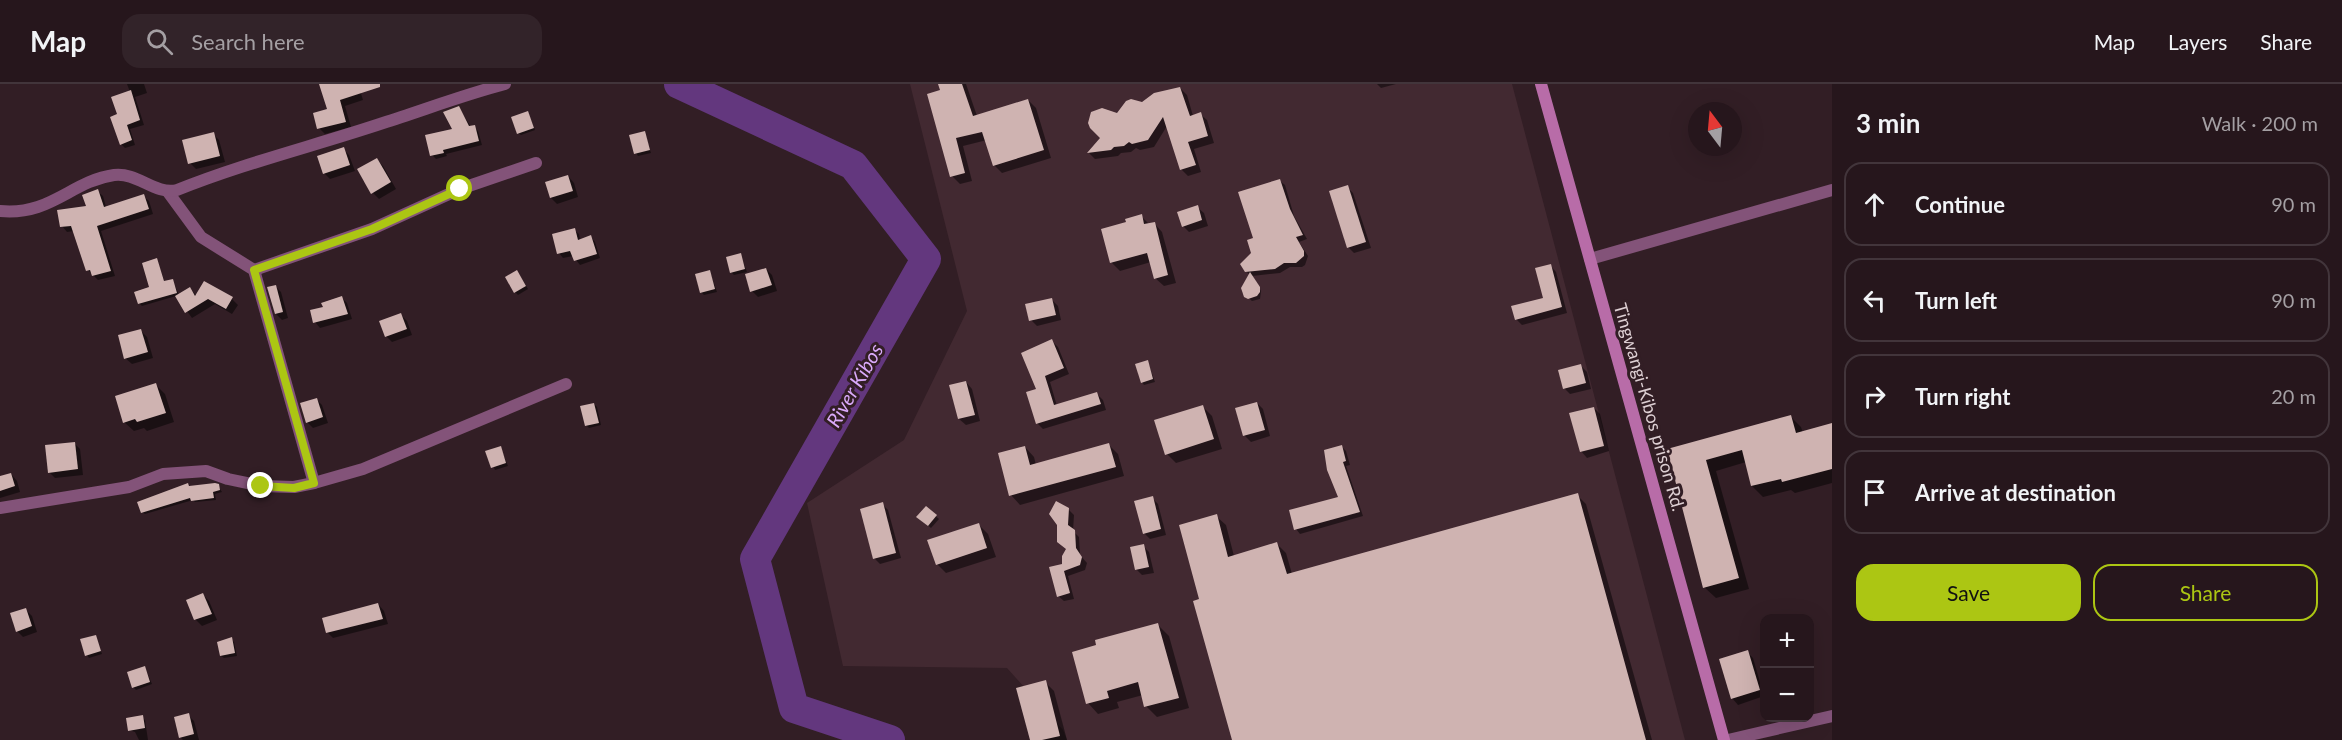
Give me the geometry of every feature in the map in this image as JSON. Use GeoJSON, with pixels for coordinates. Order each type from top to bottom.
{"type":"FeatureCollection","features":[{"type":"Feature","properties":{"kind":"street"},"geometry":{"type":"LineString","coordinates":[[168,192],[255,162],[385,123],[460,96],[506,84]]}},
{"type":"Feature","properties":{"kind":"street","name":"Tingwangi-Kibos prison Rd."},"geometry":{"type":"LineString","coordinates":[[1541,84],[1726,740]]}},
{"type":"Feature","properties":{"kind":"street"},"geometry":{"type":"LineString","coordinates":[[254,270],[372,229],[460,189],[536,163]]}},
{"type":"Feature","properties":{"kind":"street"},"geometry":{"type":"LineString","coordinates":[[0,211],[33,210],[96,180],[115,175],[126,175],[168,192],[201,237],[254,270],[314,483]]}},
{"type":"Feature","properties":{"kind":"street"},"geometry":{"type":"LineString","coordinates":[[1590,259],[1832,190]]}},
{"type":"Feature","properties":{"kind":"street"},"geometry":{"type":"LineString","coordinates":[[0,508],[129,487],[163,474],[206,471],[228,479],[261,486],[294,488],[363,469],[566,384]]}},
{"type":"Feature","properties":{"kind":"street"},"geometry":{"type":"LineString","coordinates":[[1726,740],[1832,716]]}},
{"type":"Feature","properties":{"kind":"shaded area"},"geometry":{"type":"Polygon","coordinates":[[[910,84],[1512,84],[1685,740],[1067,740],[1063,730],[1007,668],[843,666],[807,503],[904,440],[967,311],[910,84]]]}},
{"type":"Feature","properties":{"kind":"building"},"geometry":{"type":"Polygon","coordinates":[[[319,84],[380,84],[380,87],[340,100],[346,122],[317,129],[313,113],[327,109],[319,84]]]}},
{"type":"Feature","properties":{"kind":"building"},"geometry":{"type":"Polygon","coordinates":[[[938,84],[962,84],[973,116],[1028,99],[1044,150],[993,166],[982,132],[956,138],[965,173],[950,177],[927,94],[940,90],[938,84]]]}},
{"type":"Feature","properties":{"kind":"building"},"geometry":{"type":"Polygon","coordinates":[[[1180,87],[1190,116],[1201,112],[1208,136],[1188,142],[1196,165],[1180,170],[1163,117],[1148,140],[1132,144],[1129,142],[1111,150],[1087,153],[1100,138],[1088,123],[1091,112],[1102,108],[1117,113],[1126,101],[1131,99],[1142,102],[1154,93],[1180,87]]]}},
{"type":"Feature","properties":{"kind":"building"},"geometry":{"type":"Polygon","coordinates":[[[131,90],[140,120],[127,125],[132,140],[120,145],[110,117],[117,114],[111,97],[131,90]]]}},
{"type":"Feature","properties":{"kind":"building"},"geometry":{"type":"Polygon","coordinates":[[[459,106],[469,126],[475,125],[479,141],[443,150],[444,153],[430,156],[425,135],[452,129],[443,112],[459,106]]]}},
{"type":"Feature","properties":{"kind":"building"},"geometry":{"type":"Polygon","coordinates":[[[528,111],[534,128],[517,134],[511,117],[528,111]]]}},
{"type":"Feature","properties":{"kind":"building"},"geometry":{"type":"Polygon","coordinates":[[[645,131],[650,150],[634,154],[629,135],[645,131]]]}},
{"type":"Feature","properties":{"kind":"building"},"geometry":{"type":"Polygon","coordinates":[[[214,132],[220,156],[188,164],[182,140],[214,132]]]}},
{"type":"Feature","properties":{"kind":"building"},"geometry":{"type":"Polygon","coordinates":[[[344,147],[350,165],[323,174],[317,156],[344,147]]]}},
{"type":"Feature","properties":{"kind":"building"},"geometry":{"type":"Polygon","coordinates":[[[377,158],[391,182],[371,194],[357,169],[377,158]]]}},
{"type":"Feature","properties":{"kind":"building"},"geometry":{"type":"Polygon","coordinates":[[[568,175],[573,191],[550,198],[545,182],[568,175]]]}},
{"type":"Feature","properties":{"kind":"building"},"geometry":{"type":"Polygon","coordinates":[[[1280,179],[1290,209],[1303,235],[1296,237],[1304,251],[1304,256],[1296,263],[1284,263],[1275,269],[1245,272],[1240,264],[1251,253],[1247,240],[1253,238],[1238,192],[1280,179]]]}},
{"type":"Feature","properties":{"kind":"building"},"geometry":{"type":"Polygon","coordinates":[[[1348,185],[1366,242],[1347,248],[1329,191],[1348,185]]]}},
{"type":"Feature","properties":{"kind":"building"},"geometry":{"type":"Polygon","coordinates":[[[98,189],[104,207],[144,194],[149,209],[97,226],[111,271],[92,276],[90,270],[86,271],[71,226],[60,227],[57,210],[86,206],[82,195],[98,189]]]}},
{"type":"Feature","properties":{"kind":"building"},"geometry":{"type":"Polygon","coordinates":[[[1198,205],[1202,220],[1182,227],[1177,212],[1198,205]]]}},
{"type":"Feature","properties":{"kind":"building"},"geometry":{"type":"Polygon","coordinates":[[[1142,214],[1144,224],[1155,222],[1168,275],[1154,279],[1147,253],[1110,263],[1101,229],[1126,222],[1125,219],[1142,214]]]}},
{"type":"Feature","properties":{"kind":"building"},"geometry":{"type":"Polygon","coordinates":[[[575,228],[578,240],[591,235],[597,254],[574,261],[570,251],[557,254],[552,234],[575,228]]]}},
{"type":"Feature","properties":{"kind":"building"},"geometry":{"type":"Polygon","coordinates":[[[741,253],[745,269],[730,273],[726,257],[741,253]]]}},
{"type":"Feature","properties":{"kind":"building"},"geometry":{"type":"Polygon","coordinates":[[[157,258],[164,281],[173,279],[177,293],[138,304],[134,292],[149,287],[142,263],[157,258]]]}},
{"type":"Feature","properties":{"kind":"building"},"geometry":{"type":"Polygon","coordinates":[[[1551,264],[1562,307],[1515,320],[1511,306],[1543,298],[1535,268],[1551,264]]]}},
{"type":"Feature","properties":{"kind":"building"},"geometry":{"type":"Polygon","coordinates":[[[766,268],[772,285],[750,292],[745,274],[766,268]]]}},
{"type":"Feature","properties":{"kind":"building"},"geometry":{"type":"Polygon","coordinates":[[[517,270],[526,286],[514,293],[505,277],[517,270]]]}},
{"type":"Feature","properties":{"kind":"building"},"geometry":{"type":"Polygon","coordinates":[[[710,270],[715,289],[700,293],[695,274],[710,270]]]}},
{"type":"Feature","properties":{"kind":"building"},"geometry":{"type":"Polygon","coordinates":[[[1250,272],[1260,287],[1260,292],[1257,296],[1248,299],[1244,297],[1241,288],[1250,272]]]}},
{"type":"Feature","properties":{"kind":"building"},"geometry":{"type":"Polygon","coordinates":[[[204,281],[233,297],[226,309],[208,299],[185,313],[175,296],[190,287],[195,296],[204,281]]]}},
{"type":"Feature","properties":{"kind":"building"},"geometry":{"type":"Polygon","coordinates":[[[276,285],[283,312],[275,314],[267,287],[276,285]]]}},
{"type":"Feature","properties":{"kind":"building"},"geometry":{"type":"Polygon","coordinates":[[[342,296],[348,314],[313,323],[310,310],[323,307],[321,303],[342,296]]]}},
{"type":"Feature","properties":{"kind":"building"},"geometry":{"type":"Polygon","coordinates":[[[1052,298],[1056,315],[1029,321],[1025,304],[1052,298]]]}},
{"type":"Feature","properties":{"kind":"building"},"geometry":{"type":"Polygon","coordinates":[[[401,313],[407,329],[385,337],[379,321],[401,313]]]}},
{"type":"Feature","properties":{"kind":"building"},"geometry":{"type":"Polygon","coordinates":[[[141,329],[148,352],[124,359],[118,335],[141,329]]]}},
{"type":"Feature","properties":{"kind":"building"},"geometry":{"type":"Polygon","coordinates":[[[1052,339],[1064,368],[1045,376],[1054,405],[1097,392],[1101,404],[1036,424],[1026,392],[1036,389],[1021,353],[1052,339]]]}},
{"type":"Feature","properties":{"kind":"building"},"geometry":{"type":"Polygon","coordinates":[[[1148,360],[1153,379],[1141,383],[1135,364],[1148,360]]]}},
{"type":"Feature","properties":{"kind":"building"},"geometry":{"type":"Polygon","coordinates":[[[1581,364],[1586,383],[1563,389],[1558,370],[1581,364]]]}},
{"type":"Feature","properties":{"kind":"building"},"geometry":{"type":"Polygon","coordinates":[[[966,381],[975,415],[958,419],[949,385],[966,381]]]}},
{"type":"Feature","properties":{"kind":"building"},"geometry":{"type":"Polygon","coordinates":[[[156,383],[166,413],[137,422],[135,419],[123,423],[115,396],[156,383]]]}},
{"type":"Feature","properties":{"kind":"building"},"geometry":{"type":"Polygon","coordinates":[[[317,398],[323,417],[306,423],[300,403],[317,398]]]}},
{"type":"Feature","properties":{"kind":"building"},"geometry":{"type":"Polygon","coordinates":[[[1257,402],[1265,430],[1243,436],[1235,408],[1257,402]]]}},
{"type":"Feature","properties":{"kind":"building"},"geometry":{"type":"Polygon","coordinates":[[[594,403],[599,423],[585,426],[580,406],[594,403]]]}},
{"type":"Feature","properties":{"kind":"building"},"geometry":{"type":"Polygon","coordinates":[[[1203,405],[1214,439],[1165,455],[1154,420],[1203,405]]]}},
{"type":"Feature","properties":{"kind":"building"},"geometry":{"type":"Polygon","coordinates":[[[1594,407],[1604,446],[1580,452],[1569,413],[1594,407]]]}},
{"type":"Feature","properties":{"kind":"building"},"geometry":{"type":"Polygon","coordinates":[[[1791,415],[1796,433],[1832,423],[1832,469],[1782,482],[1781,479],[1751,486],[1742,450],[1706,460],[1739,578],[1703,588],[1667,449],[1791,415]]]}},
{"type":"Feature","properties":{"kind":"building"},"geometry":{"type":"Polygon","coordinates":[[[75,442],[78,469],[48,473],[45,445],[75,442]]]}},
{"type":"Feature","properties":{"kind":"building"},"geometry":{"type":"Polygon","coordinates":[[[1109,443],[1116,467],[1009,496],[998,453],[1025,446],[1030,465],[1109,443]]]}},
{"type":"Feature","properties":{"kind":"building"},"geometry":{"type":"Polygon","coordinates":[[[1342,445],[1346,461],[1343,462],[1360,512],[1294,530],[1289,510],[1338,497],[1327,470],[1324,450],[1342,445]]]}},
{"type":"Feature","properties":{"kind":"building"},"geometry":{"type":"Polygon","coordinates":[[[501,446],[506,463],[491,468],[485,451],[501,446]]]}},
{"type":"Feature","properties":{"kind":"building"},"geometry":{"type":"Polygon","coordinates":[[[11,473],[15,486],[0,491],[0,476],[11,473]]]}},
{"type":"Feature","properties":{"kind":"building"},"geometry":{"type":"Polygon","coordinates":[[[188,483],[189,486],[215,483],[219,484],[220,490],[213,492],[214,498],[191,501],[190,498],[141,513],[137,502],[188,483]]]}},
{"type":"Feature","properties":{"kind":"building"},"geometry":{"type":"Polygon","coordinates":[[[1578,493],[1646,740],[1232,740],[1193,601],[1199,599],[1179,525],[1217,514],[1228,557],[1277,542],[1287,574],[1578,493]]]}},
{"type":"Feature","properties":{"kind":"building"},"geometry":{"type":"Polygon","coordinates":[[[1153,496],[1161,529],[1143,534],[1134,501],[1153,496]]]}},
{"type":"Feature","properties":{"kind":"building"},"geometry":{"type":"Polygon","coordinates":[[[1056,501],[1069,508],[1068,525],[1075,530],[1076,548],[1082,557],[1080,565],[1064,571],[1070,593],[1057,597],[1049,567],[1062,564],[1062,556],[1066,549],[1057,542],[1057,525],[1049,514],[1056,501]]]}},
{"type":"Feature","properties":{"kind":"building"},"geometry":{"type":"Polygon","coordinates":[[[883,502],[896,553],[873,559],[860,509],[883,502]]]}},
{"type":"Feature","properties":{"kind":"building"},"geometry":{"type":"Polygon","coordinates":[[[926,506],[937,515],[928,526],[916,517],[926,506]]]}},
{"type":"Feature","properties":{"kind":"building"},"geometry":{"type":"Polygon","coordinates":[[[979,523],[987,548],[936,565],[927,540],[979,523]]]}},
{"type":"Feature","properties":{"kind":"building"},"geometry":{"type":"Polygon","coordinates":[[[1144,544],[1149,567],[1135,570],[1130,547],[1144,544]]]}},
{"type":"Feature","properties":{"kind":"building"},"geometry":{"type":"Polygon","coordinates":[[[203,593],[212,614],[194,620],[186,600],[203,593]]]}},
{"type":"Feature","properties":{"kind":"building"},"geometry":{"type":"Polygon","coordinates":[[[378,603],[383,619],[326,633],[322,618],[378,603]]]}},
{"type":"Feature","properties":{"kind":"building"},"geometry":{"type":"Polygon","coordinates":[[[26,608],[32,626],[16,632],[10,613],[26,608]]]}},
{"type":"Feature","properties":{"kind":"building"},"geometry":{"type":"Polygon","coordinates":[[[1158,623],[1179,698],[1144,707],[1138,682],[1107,691],[1109,698],[1086,704],[1072,652],[1096,645],[1095,640],[1158,623]]]}},
{"type":"Feature","properties":{"kind":"building"},"geometry":{"type":"Polygon","coordinates":[[[96,635],[101,651],[85,656],[80,639],[96,635]]]}},
{"type":"Feature","properties":{"kind":"building"},"geometry":{"type":"Polygon","coordinates":[[[232,637],[235,653],[220,656],[217,642],[232,637]]]}},
{"type":"Feature","properties":{"kind":"building"},"geometry":{"type":"Polygon","coordinates":[[[1748,650],[1760,690],[1731,699],[1719,659],[1748,650]]]}},
{"type":"Feature","properties":{"kind":"building"},"geometry":{"type":"Polygon","coordinates":[[[145,666],[150,682],[132,688],[127,672],[145,666]]]}},
{"type":"Feature","properties":{"kind":"building"},"geometry":{"type":"Polygon","coordinates":[[[1046,680],[1060,736],[1030,740],[1016,688],[1046,680]]]}},
{"type":"Feature","properties":{"kind":"building"},"geometry":{"type":"Polygon","coordinates":[[[189,713],[194,734],[179,738],[174,717],[189,713]]]}},
{"type":"Feature","properties":{"kind":"building"},"geometry":{"type":"Polygon","coordinates":[[[143,715],[145,728],[128,731],[126,718],[143,715]]]}},
{"type":"Feature","properties":{"kind":"waterway","name":"River Kibos"},"geometry":{"type":"LineString","coordinates":[[679,84],[853,165],[926,259],[755,559],[794,708],[890,740]]}},
{"type":"Feature","properties":{"kind":"route"},"geometry":{"type":"LineString","coordinates":[[261,486],[294,488],[314,483],[254,270],[372,229],[460,189]]}}]}
